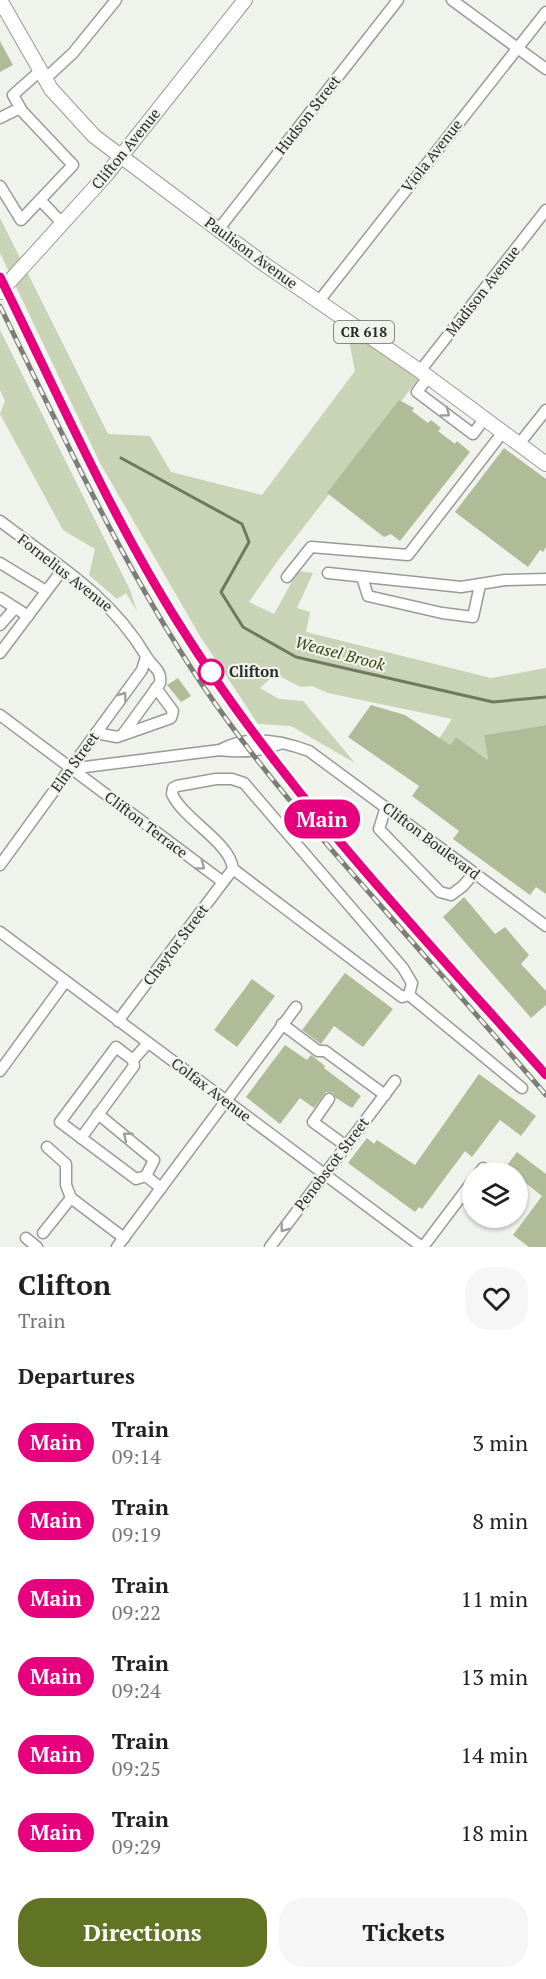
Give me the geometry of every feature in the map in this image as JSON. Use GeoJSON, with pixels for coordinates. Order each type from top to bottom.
{"type":"FeatureCollection","features":[{"type":"Feature","properties":{"kind":"main road","name":"Paulison Avenue"},"geometry":{"type":"LineString","coordinates":[[0,0],[42,75],[72,115],[120,157],[218,230],[424,374],[546,464]]}},
{"type":"Feature","properties":{"kind":"main road","name":"Clifton Avenue"},"geometry":{"type":"LineString","coordinates":[[0,292],[63,224],[120,157],[245,0]]}},
{"type":"Feature","properties":{"kind":"street"},"geometry":{"type":"LineString","coordinates":[[0,186],[21,220],[74,165],[20,108],[13,95],[73,53],[117,0]]}},
{"type":"Feature","properties":{"kind":"street","name":"Hudson Street"},"geometry":{"type":"LineString","coordinates":[[218,230],[398,0]]}},
{"type":"Feature","properties":{"kind":"street"},"geometry":{"type":"LineString","coordinates":[[452,0],[546,69]]}},
{"type":"Feature","properties":{"kind":"street","name":"Viola Avenue"},"geometry":{"type":"LineString","coordinates":[[319,301],[546,12]]}},
{"type":"Feature","properties":{"kind":"street"},"geometry":{"type":"LineString","coordinates":[[0,118],[20,108]]}},
{"type":"Feature","properties":{"kind":"street"},"geometry":{"type":"LineString","coordinates":[[41,201],[63,224]]}},
{"type":"Feature","properties":{"kind":"street","name":"Madison Avenue"},"geometry":{"type":"LineString","coordinates":[[424,374],[546,210]]}},
{"type":"Feature","properties":{"kind":"street"},"geometry":{"type":"LineString","coordinates":[[519,444],[546,410]]}},
{"type":"Feature","properties":{"kind":"street"},"geometry":{"type":"LineString","coordinates":[[287,577],[311,547],[408,555],[503,432]]}},
{"type":"Feature","properties":{"kind":"street","name":"Fornelius Avenue"},"geometry":{"type":"LineString","coordinates":[[0,521],[111,607],[134,636],[146,657],[159,671],[161,680],[156,688]]}},
{"type":"Feature","properties":{"kind":"street"},"geometry":{"type":"LineString","coordinates":[[0,563],[46,591]]}},
{"type":"Feature","properties":{"kind":"street"},"geometry":{"type":"LineString","coordinates":[[0,653],[63,569]]}},
{"type":"Feature","properties":{"kind":"street"},"geometry":{"type":"LineString","coordinates":[[328,573],[461,587],[505,580],[546,579]]}},
{"type":"Feature","properties":{"kind":"street"},"geometry":{"type":"LineString","coordinates":[[362,577],[368,596],[442,613],[473,617],[480,585]]}},
{"type":"Feature","properties":{"kind":"street"},"geometry":{"type":"LineString","coordinates":[[0,598],[28,616]]}},
{"type":"Feature","properties":{"kind":"street"},"geometry":{"type":"LineString","coordinates":[[0,625],[15,608]]}},
{"type":"Feature","properties":{"kind":"street","name":"Elm Street"},"geometry":{"type":"LineString","coordinates":[[0,865],[142,670],[146,657]]}},
{"type":"Feature","properties":{"kind":"street"},"geometry":{"type":"LineString","coordinates":[[96,733],[112,738],[172,717],[173,711],[156,688],[123,734]]}},
{"type":"Feature","properties":{"kind":"street"},"geometry":{"type":"LineString","coordinates":[[0,715],[69,769]]}},
{"type":"Feature","properties":{"kind":"street","name":"Clifton Boulevard"},"geometry":{"type":"LineString","coordinates":[[69,769],[220,750],[233,743],[266,739],[309,751],[546,926]]}},
{"type":"Feature","properties":{"kind":"street","name":"Clifton Terrace"},"geometry":{"type":"LineString","coordinates":[[69,769],[223,882]]}},
{"type":"Feature","properties":{"kind":"street"},"geometry":{"type":"LineString","coordinates":[[216,778],[232,778],[244,783],[403,968],[412,983],[409,995],[402,997],[354,963],[233,868],[229,855],[179,806],[172,794],[173,788],[216,778]]}},
{"type":"Feature","properties":{"kind":"street"},"geometry":{"type":"LineString","coordinates":[[386,807],[380,829],[440,892],[451,895],[474,873]]}},
{"type":"Feature","properties":{"kind":"street","name":"Chaytor Street"},"geometry":{"type":"LineString","coordinates":[[118,1021],[233,868]]}},
{"type":"Feature","properties":{"kind":"street","name":"Colfax Avenue"},"geometry":{"type":"LineString","coordinates":[[0,932],[422,1247]]}},
{"type":"Feature","properties":{"kind":"street"},"geometry":{"type":"LineString","coordinates":[[0,1071],[65,982]]}},
{"type":"Feature","properties":{"kind":"street"},"geometry":{"type":"LineString","coordinates":[[409,995],[522,1088]]}},
{"type":"Feature","properties":{"kind":"street"},"geometry":{"type":"LineString","coordinates":[[47,1147],[66,1164],[66,1185],[71,1198],[120,1242],[224,1100],[296,1007]]}},
{"type":"Feature","properties":{"kind":"street"},"geometry":{"type":"LineString","coordinates":[[282,1024],[318,1051],[325,1051],[384,1095]]}},
{"type":"Feature","properties":{"kind":"street"},"geometry":{"type":"LineString","coordinates":[[133,1060],[148,1043]]}},
{"type":"Feature","properties":{"kind":"street"},"geometry":{"type":"LineString","coordinates":[[81,1138],[134,1066],[133,1060],[116,1047],[60,1122],[81,1138],[161,1188]]}},
{"type":"Feature","properties":{"kind":"street","name":"Penobscot Street"},"geometry":{"type":"LineString","coordinates":[[270,1247],[395,1081]]}},
{"type":"Feature","properties":{"kind":"street"},"geometry":{"type":"LineString","coordinates":[[329,1099],[313,1122],[346,1146]]}},
{"type":"Feature","properties":{"kind":"street"},"geometry":{"type":"LineString","coordinates":[[98,1114],[154,1160],[141,1177]]}},
{"type":"Feature","properties":{"kind":"street"},"geometry":{"type":"LineString","coordinates":[[422,1247],[462,1195]]}},
{"type":"Feature","properties":{"kind":"street"},"geometry":{"type":"LineString","coordinates":[[43,1233],[71,1198]]}},
{"type":"Feature","properties":{"kind":"street"},"geometry":{"type":"LineString","coordinates":[[26,1238],[37,1247]]}},
{"type":"Feature","properties":{"kind":"green space"},"geometry":{"type":"Polygon","coordinates":[[[0,218],[108,434],[150,436],[171,472],[262,495],[355,371],[350,345],[319,301],[423,373],[279,559],[249,602],[274,614],[298,571],[313,573],[297,608],[310,612],[306,632],[491,678],[546,668],[546,725],[484,735],[488,760],[456,737],[443,754],[433,748],[452,719],[328,693],[312,686],[301,687],[275,674],[260,688],[279,699],[303,701],[355,763],[291,726],[258,724],[200,636],[100,463],[0,253],[0,218]]]}},
{"type":"Feature","properties":{"kind":"green space"},"geometry":{"type":"Polygon","coordinates":[[[0,330],[130,590],[137,611],[126,593],[117,599],[89,575],[95,549],[63,530],[0,414],[5,401],[0,390],[0,330]]]}},
{"type":"Feature","properties":{"kind":"building"},"geometry":{"type":"Polygon","coordinates":[[[0,41],[13,65],[0,72],[0,41]]]}},
{"type":"Feature","properties":{"kind":"building"},"geometry":{"type":"Polygon","coordinates":[[[399,400],[414,408],[412,411],[428,423],[431,420],[441,428],[438,431],[455,444],[457,441],[470,452],[400,541],[391,534],[384,537],[327,493],[399,400]]]}},
{"type":"Feature","properties":{"kind":"building"},"geometry":{"type":"Polygon","coordinates":[[[504,448],[546,479],[546,547],[543,552],[540,550],[528,567],[455,512],[504,448]]]}},
{"type":"Feature","properties":{"kind":"building"},"geometry":{"type":"Polygon","coordinates":[[[178,678],[191,696],[181,702],[167,685],[178,678]]]}},
{"type":"Feature","properties":{"kind":"building"},"geometry":{"type":"Polygon","coordinates":[[[371,705],[405,715],[450,745],[456,737],[488,760],[484,735],[546,725],[546,894],[536,887],[530,895],[453,839],[459,831],[412,796],[419,786],[348,737],[371,705]]]}},
{"type":"Feature","properties":{"kind":"building"},"geometry":{"type":"Polygon","coordinates":[[[464,897],[495,934],[505,927],[529,955],[521,964],[546,991],[546,1005],[531,1018],[443,917],[464,897]]]}},
{"type":"Feature","properties":{"kind":"building"},"geometry":{"type":"Polygon","coordinates":[[[345,973],[393,1009],[363,1047],[334,1026],[321,1044],[302,1030],[345,973]]]}},
{"type":"Feature","properties":{"kind":"building"},"geometry":{"type":"Polygon","coordinates":[[[252,979],[275,996],[237,1047],[214,1030],[252,979]]]}},
{"type":"Feature","properties":{"kind":"building"},"geometry":{"type":"Polygon","coordinates":[[[285,1045],[307,1060],[311,1055],[325,1066],[324,1068],[361,1096],[352,1108],[336,1098],[333,1093],[326,1092],[314,1108],[300,1098],[280,1124],[246,1097],[285,1045]]]}},
{"type":"Feature","properties":{"kind":"building"},"geometry":{"type":"Polygon","coordinates":[[[479,1074],[536,1116],[521,1136],[500,1120],[472,1157],[465,1151],[422,1209],[419,1207],[415,1212],[348,1163],[367,1138],[374,1144],[377,1140],[415,1165],[479,1074]]]}},
{"type":"Feature","properties":{"kind":"building"},"geometry":{"type":"Polygon","coordinates":[[[517,1152],[546,1174],[546,1247],[529,1247],[513,1235],[518,1228],[528,1228],[528,1215],[542,1196],[528,1185],[528,1162],[510,1162],[517,1152]]]}},
{"type":"Feature","properties":{"kind":"waterway","name":"Weasel Brook"},"geometry":{"type":"LineString","coordinates":[[121,458],[242,524],[249,542],[221,592],[243,627],[296,657],[493,702],[546,697]]}},
{"type":"Feature","properties":{"kind":"railway"},"geometry":{"type":"LineString","coordinates":[[0,277],[149,572],[180,625],[238,712],[317,812],[546,1075]]}},
{"type":"Feature","properties":{"kind":"railway"},"geometry":{"type":"LineString","coordinates":[[0,306],[95,500],[146,595],[223,715],[311,826],[546,1095]]}},
{"type":"Feature","properties":{"kind":"train","name":"Main"},"geometry":{"type":"LineString","coordinates":[[0,277],[149,572],[180,625],[238,712],[274,761],[373,878],[546,1075]]}},
{"type":"Feature","properties":{"kind":"place","name":"Clifton"},"geometry":{"type":"Point","coordinates":[211,672]}}]}
